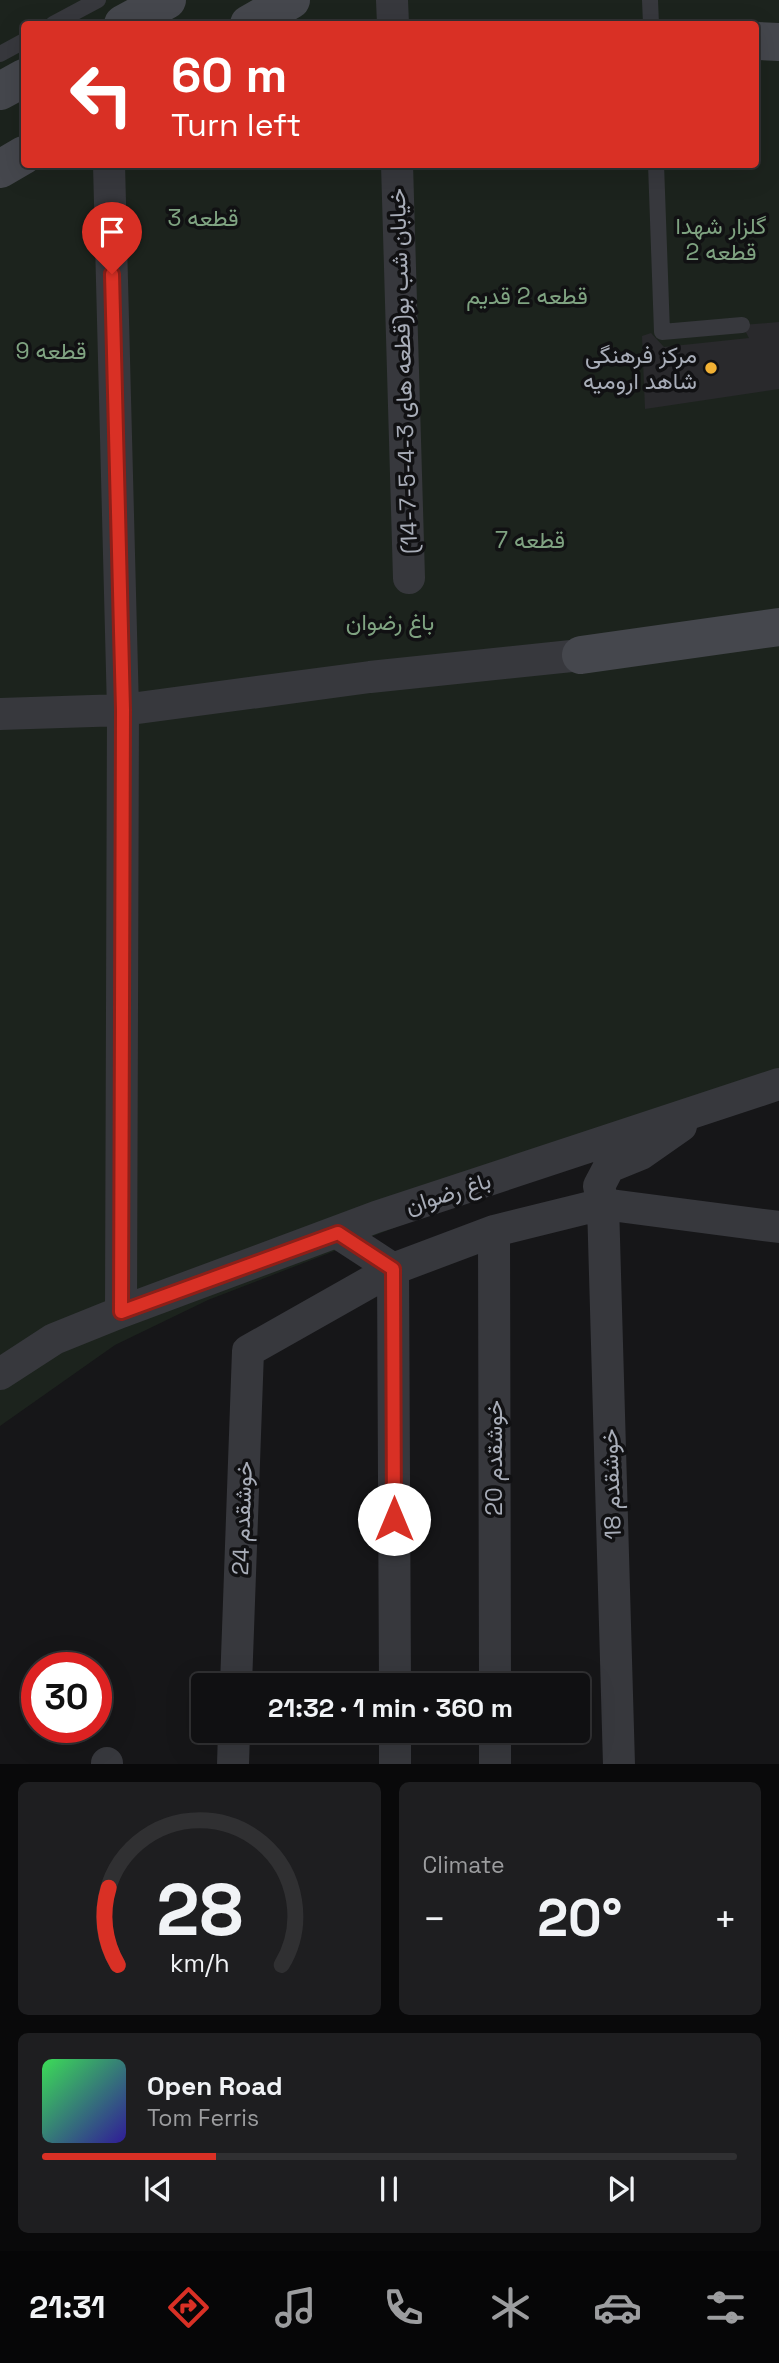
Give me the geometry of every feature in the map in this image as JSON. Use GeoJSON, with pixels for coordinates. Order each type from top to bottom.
{"type":"FeatureCollection","features":[{"type":"Feature","properties":{"kind":"street"},"geometry":{"type":"LineString","coordinates":[[128,21],[167,0]]}},
{"type":"Feature","properties":{"kind":"street"},"geometry":{"type":"LineString","coordinates":[[254,21],[291,0]]}},
{"type":"Feature","properties":{"kind":"street"},"geometry":{"type":"LineString","coordinates":[[392,0],[393,21]]}},
{"type":"Feature","properties":{"kind":"street"},"geometry":{"type":"LineString","coordinates":[[759,41],[779,42]]}},
{"type":"Feature","properties":{"kind":"street"},"geometry":{"type":"LineString","coordinates":[[0,91],[21,80]]}},
{"type":"Feature","properties":{"kind":"street"},"geometry":{"type":"LineString","coordinates":[[0,169],[21,157]]}},
{"type":"Feature","properties":{"kind":"street"},"geometry":{"type":"LineString","coordinates":[[109,168],[123,710],[121,1312]]}},
{"type":"Feature","properties":{"kind":"street","name":"خیابان شب بو(قطعه های 3-4-5-7-14)"},"geometry":{"type":"LineString","coordinates":[[397,168],[409,578]]}},
{"type":"Feature","properties":{"kind":"street"},"geometry":{"type":"LineString","coordinates":[[0,714],[123,710],[370,677],[581,655],[779,627]]}},
{"type":"Feature","properties":{"kind":"street","name":"باغ رضوان"},"geometry":{"type":"LineString","coordinates":[[0,1374],[54,1339],[376,1217],[779,1084]]}},
{"type":"Feature","properties":{"kind":"street","name":"خوشقدم 18"},"geometry":{"type":"LineString","coordinates":[[619,1764],[603,1204],[599,1186],[609,1167],[642,1154],[711,1105]]}},
{"type":"Feature","properties":{"kind":"street"},"geometry":{"type":"LineString","coordinates":[[393,1269],[494,1231],[603,1204],[779,1227]]}},
{"type":"Feature","properties":{"kind":"street","name":"خوشقدم 20"},"geometry":{"type":"LineString","coordinates":[[494,1231],[495,1673]]}},
{"type":"Feature","properties":{"kind":"street"},"geometry":{"type":"LineString","coordinates":[[338,1233],[393,1269]]}},
{"type":"Feature","properties":{"kind":"street"},"geometry":{"type":"LineString","coordinates":[[393,1269],[395,1673]]}},
{"type":"Feature","properties":{"kind":"street","name":"خوشقدم 24"},"geometry":{"type":"LineString","coordinates":[[236,1673],[248,1351],[393,1269]]}},
{"type":"Feature","properties":{"kind":"street"},"geometry":{"type":"LineString","coordinates":[[233,1764],[234,1743]]}},
{"type":"Feature","properties":{"kind":"street"},"geometry":{"type":"LineString","coordinates":[[395,1743],[395,1764]]}},
{"type":"Feature","properties":{"kind":"street"},"geometry":{"type":"LineString","coordinates":[[495,1743],[495,1764]]}},
{"type":"Feature","properties":{"kind":"lane"},"geometry":{"type":"LineString","coordinates":[[60,21],[98,0]]}},
{"type":"Feature","properties":{"kind":"lane"},"geometry":{"type":"LineString","coordinates":[[650,0],[651,21]]}},
{"type":"Feature","properties":{"kind":"lane"},"geometry":{"type":"LineString","coordinates":[[0,54],[21,42]]}},
{"type":"Feature","properties":{"kind":"lane"},"geometry":{"type":"LineString","coordinates":[[656,168],[662,332],[742,325]]}},
{"type":"Feature","properties":{"kind":"green space","name":"باغ رضوان"},"geometry":{"type":"Polygon","coordinates":[[[0,0],[779,0],[779,1079],[208,1300],[115,1345],[0,1426],[0,0]]]}},
{"type":"Feature","properties":{"kind":"building","name":"مرکز فرهنگی شاهد ارومیه"},"geometry":{"type":"Polygon","coordinates":[[[779,322],[779,389],[645,409],[642,336],[651,333],[664,347],[749,338],[742,325],[779,322]]]}},
{"type":"Feature","properties":{"kind":"place","name":"مرکز فرهنگی شاهد ارومیه"},"geometry":{"type":"Point","coordinates":[711,368]}},
{"type":"Feature","properties":{"kind":"route"},"geometry":{"type":"LineString","coordinates":[[112,274],[123,710],[121,1312],[338,1233],[393,1269],[394,1519]]}},
{"type":"Feature","properties":{"kind":"park label","name":"قطعه 3"},"geometry":{"type":"Point","coordinates":[203,218]}},
{"type":"Feature","properties":{"kind":"park label","name":"گلزار شهدا قطعه 2"},"geometry":{"type":"Point","coordinates":[721,239]}},
{"type":"Feature","properties":{"kind":"park label","name":"قطعه 2 قدیم"},"geometry":{"type":"Point","coordinates":[527,296]}},
{"type":"Feature","properties":{"kind":"park label","name":"قطعه 9"},"geometry":{"type":"Point","coordinates":[51,351]}},
{"type":"Feature","properties":{"kind":"park label","name":"قطعه 7"},"geometry":{"type":"Point","coordinates":[530,540]}}]}
